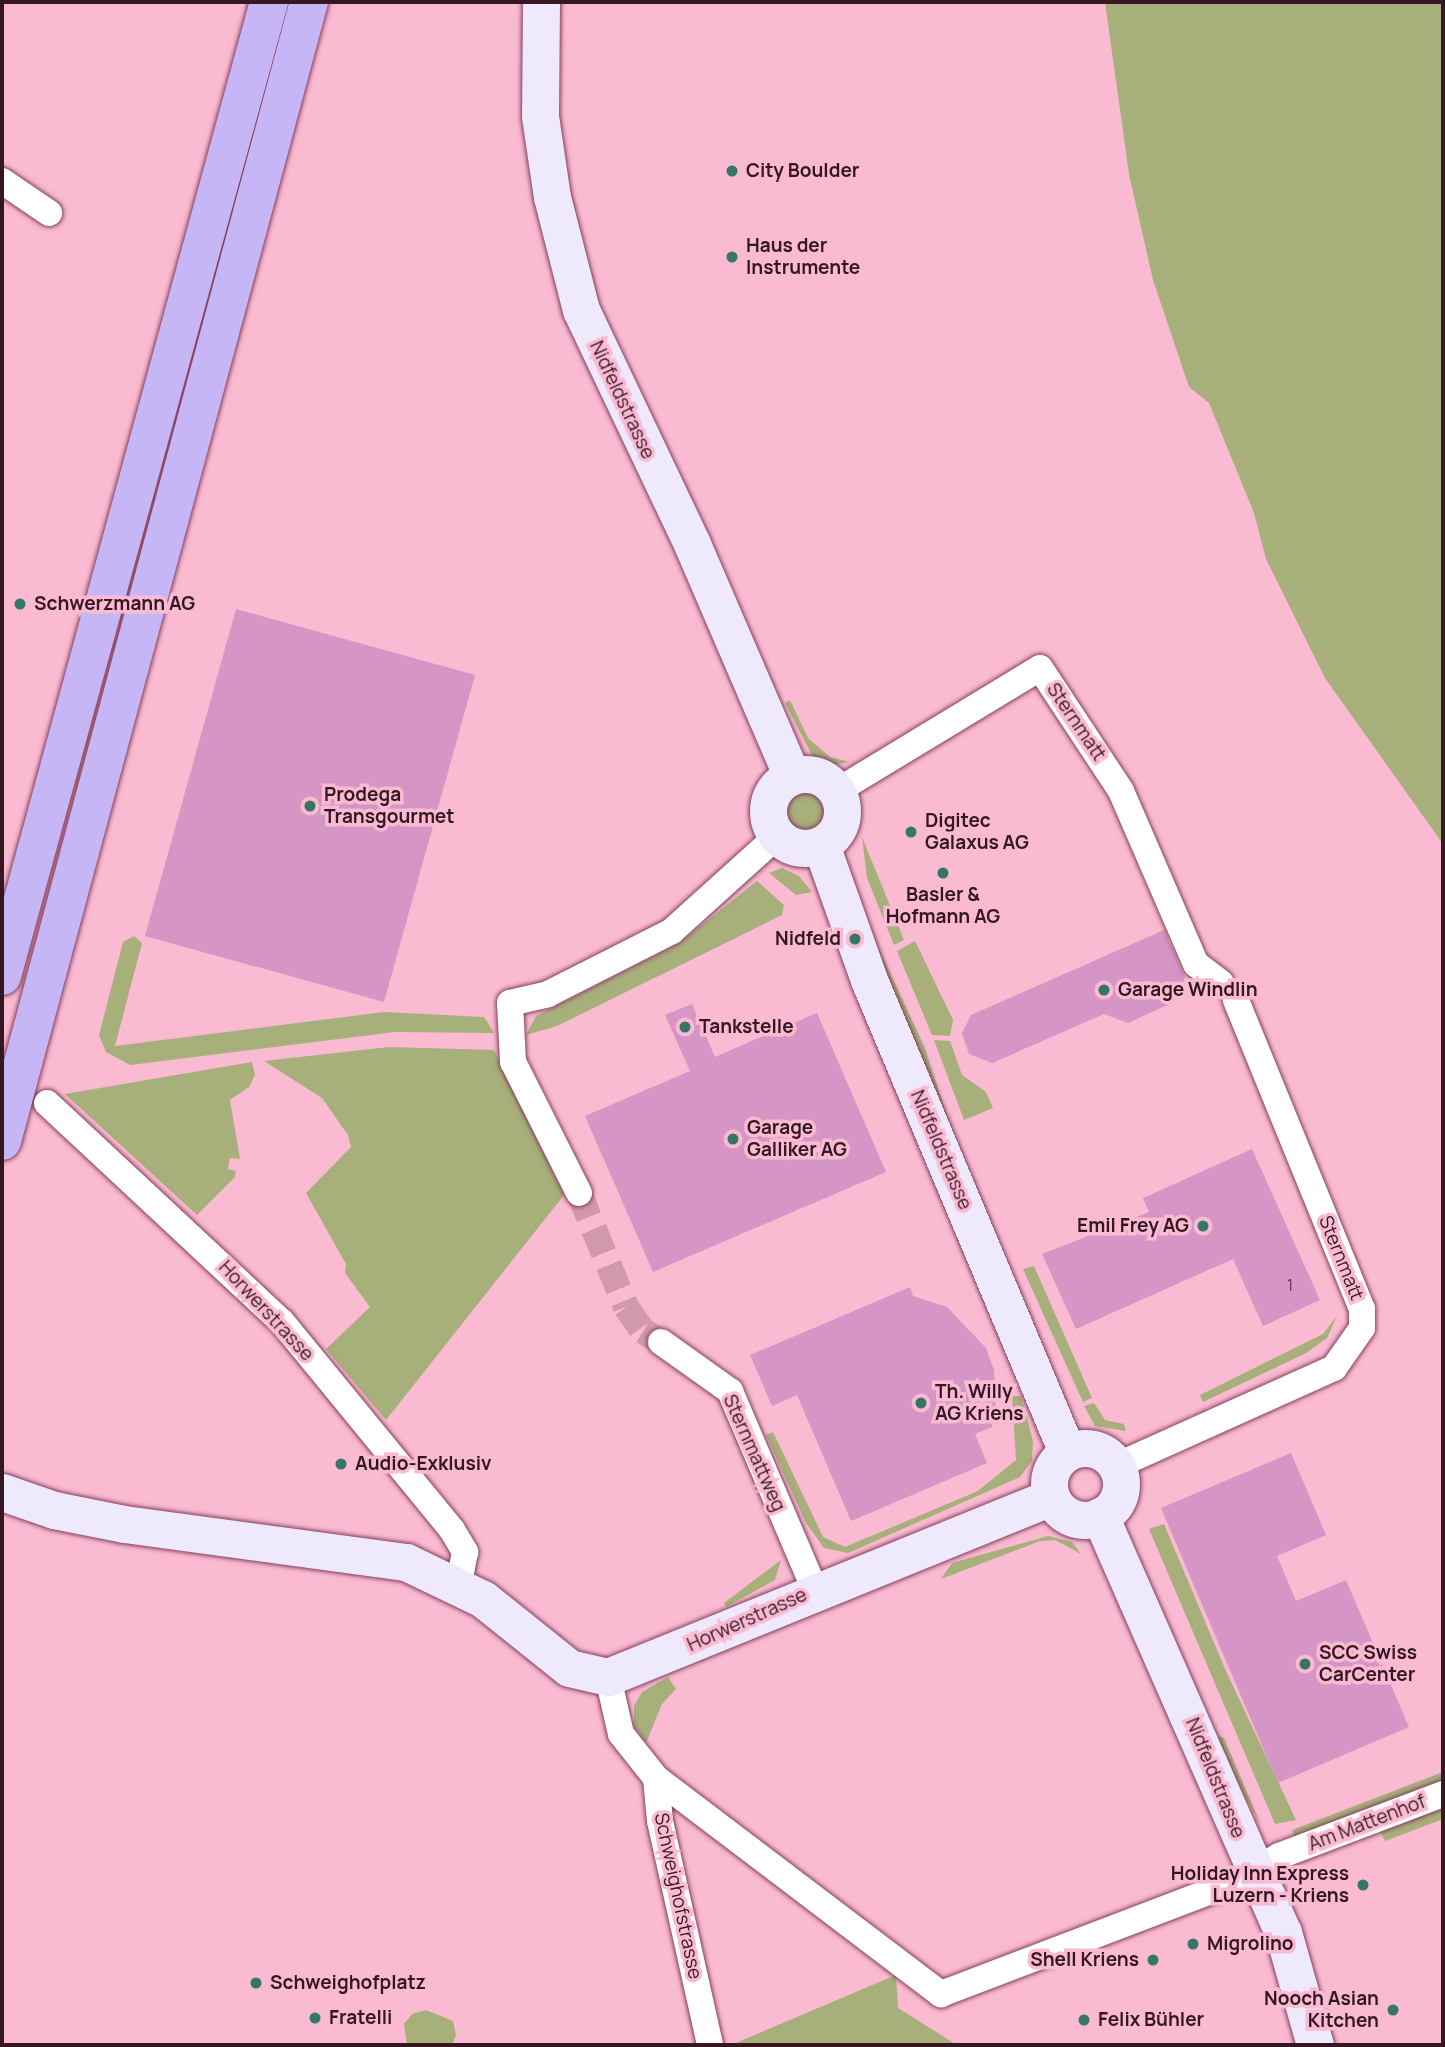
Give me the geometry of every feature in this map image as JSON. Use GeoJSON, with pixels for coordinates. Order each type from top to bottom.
{"type":"FeatureCollection","features":[{"type":"Feature","properties":{"kind":"highway"},"geometry":{"type":"LineString","coordinates":[[2,976],[269,2]]}},
{"type":"Feature","properties":{"kind":"highway"},"geometry":{"type":"LineString","coordinates":[[2,1141],[309,2]]}},
{"type":"Feature","properties":{"kind":"street","name":"Nidfeldstrasse"},"geometry":{"type":"LineString","coordinates":[[541,2],[540,116],[552,197],[581,310],[692,544],[792,776]]}},
{"type":"Feature","properties":{"kind":"street"},"geometry":{"type":"LineString","coordinates":[[2,181],[49,213]]}},
{"type":"Feature","properties":{"kind":"street","name":"Sternmatt"},"geometry":{"type":"LineString","coordinates":[[837,791],[1040,668],[1121,790],[1196,964],[1228,992],[1362,1309],[1362,1328],[1334,1368],[1116,1466]]}},
{"type":"Feature","properties":{"kind":"street"},"geometry":{"type":"LineString","coordinates":[[812,774],[837,791],[841,822],[821,845],[797,848],[777,836],[768,807],[776,788],[792,776],[812,774]]}},
{"type":"Feature","properties":{"kind":"street"},"geometry":{"type":"LineString","coordinates":[[579,1193],[513,1062],[510,1003],[548,994],[672,931],[732,883],[777,836]]}},
{"type":"Feature","properties":{"kind":"street","name":"Nidfeldstrasse"},"geometry":{"type":"LineString","coordinates":[[821,845],[869,980],[1067,1452]]}},
{"type":"Feature","properties":{"kind":"street","name":"Horwerstrasse"},"geometry":{"type":"LineString","coordinates":[[47,1103],[282,1322],[452,1530],[465,1552],[459,1583]]}},
{"type":"Feature","properties":{"kind":"street","name":"Sternmattweg"},"geometry":{"type":"LineString","coordinates":[[662,1342],[730,1391],[815,1590]]}},
{"type":"Feature","properties":{"kind":"street"},"geometry":{"type":"LineString","coordinates":[[1094,1449],[1116,1466],[1119,1495],[1100,1516],[1072,1517],[1051,1497],[1051,1472],[1067,1452],[1094,1449]]}},
{"type":"Feature","properties":{"kind":"street"},"geometry":{"type":"LineString","coordinates":[[2,1492],[124,1524],[385,1557],[459,1583],[569,1668],[608,1676],[621,1734],[656,1778]]}},
{"type":"Feature","properties":{"kind":"street","name":"Horwerstrasse"},"geometry":{"type":"LineString","coordinates":[[608,1676],[815,1590],[1051,1497]]}},
{"type":"Feature","properties":{"kind":"street","name":"Nidfeldstrasse"},"geometry":{"type":"LineString","coordinates":[[1100,1516],[1283,1932],[1315,2045]]}},
{"type":"Feature","properties":{"kind":"street","name":"Am Mattenhof"},"geometry":{"type":"LineString","coordinates":[[656,1778],[904,1971],[941,1994],[1443,1794]]}},
{"type":"Feature","properties":{"kind":"street","name":"Schweighofstrasse"},"geometry":{"type":"LineString","coordinates":[[656,1778],[660,1821],[710,2045]]}},
{"type":"Feature","properties":{"kind":"green space"},"geometry":{"type":"Polygon","coordinates":[[[1105,2],[1443,2],[1443,844],[1325,678],[1266,559],[1254,513],[1209,403],[1189,387],[1153,280],[1129,174],[1105,2]]]}},
{"type":"Feature","properties":{"kind":"green space"},"geometry":{"type":"Polygon","coordinates":[[[790,700],[808,738],[830,757],[850,762],[831,765],[813,757],[785,703],[790,700]]]}},
{"type":"Feature","properties":{"kind":"green space"},"geometry":{"type":"Polygon","coordinates":[[[806,792],[814,793],[820,798],[825,804],[825,820],[820,826],[814,831],[806,832],[798,831],[792,826],[787,820],[786,812],[787,804],[792,798],[798,793],[806,792]]]}},
{"type":"Feature","properties":{"kind":"green space"},"geometry":{"type":"Polygon","coordinates":[[[862,837],[904,940],[894,945],[867,878],[862,837]]]}},
{"type":"Feature","properties":{"kind":"green space"},"geometry":{"type":"Polygon","coordinates":[[[782,868],[799,876],[812,892],[796,895],[769,873],[782,868]]]}},
{"type":"Feature","properties":{"kind":"green space"},"geometry":{"type":"Polygon","coordinates":[[[757,881],[784,905],[782,915],[557,1026],[526,1035],[536,1016],[678,944],[757,881]]]}},
{"type":"Feature","properties":{"kind":"green space"},"geometry":{"type":"Polygon","coordinates":[[[862,912],[925,1048],[975,1202],[862,912]]]}},
{"type":"Feature","properties":{"kind":"green space"},"geometry":{"type":"Polygon","coordinates":[[[134,936],[142,943],[115,1046],[384,1012],[484,1017],[494,1033],[395,1032],[130,1065],[106,1052],[99,1035],[123,942],[134,936]]]}},
{"type":"Feature","properties":{"kind":"green space"},"geometry":{"type":"Polygon","coordinates":[[[915,941],[953,1020],[950,1036],[932,1035],[897,951],[915,941]]]}},
{"type":"Feature","properties":{"kind":"green space"},"geometry":{"type":"Polygon","coordinates":[[[934,1040],[950,1041],[962,1075],[986,1092],[993,1108],[964,1120],[934,1040]]]}},
{"type":"Feature","properties":{"kind":"green space"},"geometry":{"type":"Polygon","coordinates":[[[389,1047],[494,1050],[564,1195],[386,1420],[326,1349],[370,1307],[345,1273],[346,1264],[306,1193],[351,1147],[348,1135],[322,1098],[264,1061],[389,1047]]]}},
{"type":"Feature","properties":{"kind":"green space"},"geometry":{"type":"Polygon","coordinates":[[[252,1062],[255,1075],[249,1087],[230,1100],[240,1159],[230,1158],[228,1169],[236,1171],[235,1177],[197,1215],[65,1094],[252,1062]]]}},
{"type":"Feature","properties":{"kind":"green space"},"geometry":{"type":"Polygon","coordinates":[[[1034,1266],[1092,1398],[1083,1402],[1023,1269],[1034,1266]]]}},
{"type":"Feature","properties":{"kind":"green space"},"geometry":{"type":"Polygon","coordinates":[[[1337,1316],[1327,1338],[1306,1353],[1203,1402],[1200,1395],[1323,1334],[1337,1316]]]}},
{"type":"Feature","properties":{"kind":"green space"},"geometry":{"type":"Polygon","coordinates":[[[1012,1396],[1021,1396],[1033,1441],[1032,1461],[1020,1477],[848,1553],[824,1548],[806,1523],[766,1435],[773,1432],[823,1537],[845,1547],[978,1491],[1016,1460],[1012,1396]]]}},
{"type":"Feature","properties":{"kind":"green space"},"geometry":{"type":"Polygon","coordinates":[[[1094,1403],[1105,1420],[1124,1424],[1126,1431],[1095,1426],[1084,1406],[1094,1403]]]}},
{"type":"Feature","properties":{"kind":"green space"},"geometry":{"type":"Polygon","coordinates":[[[1164,1524],[1225,1669],[1296,1820],[1275,1824],[1149,1529],[1164,1524]]]}},
{"type":"Feature","properties":{"kind":"green space"},"geometry":{"type":"Polygon","coordinates":[[[1048,1536],[1072,1542],[1081,1554],[1055,1540],[1040,1541],[941,1579],[952,1563],[1048,1536]]]}},
{"type":"Feature","properties":{"kind":"green space"},"geometry":{"type":"Polygon","coordinates":[[[781,1560],[775,1580],[726,1607],[724,1603],[781,1560]]]}},
{"type":"Feature","properties":{"kind":"green space"},"geometry":{"type":"Polygon","coordinates":[[[668,1677],[676,1689],[662,1704],[646,1743],[634,1726],[634,1706],[642,1692],[668,1677]]]}},
{"type":"Feature","properties":{"kind":"green space"},"geometry":{"type":"Polygon","coordinates":[[[1220,1736],[1224,1738],[1261,1825],[1213,1740],[1220,1736]]]}},
{"type":"Feature","properties":{"kind":"green space"},"geometry":{"type":"Polygon","coordinates":[[[1443,1772],[1443,1782],[1295,1838],[1292,1830],[1443,1772]]]}},
{"type":"Feature","properties":{"kind":"green space"},"geometry":{"type":"Polygon","coordinates":[[[1443,1807],[1443,1819],[1385,1841],[1380,1831],[1443,1807]]]}},
{"type":"Feature","properties":{"kind":"green space"},"geometry":{"type":"Polygon","coordinates":[[[896,1975],[898,2008],[957,2045],[731,2045],[896,1975]]]}},
{"type":"Feature","properties":{"kind":"green space"},"geometry":{"type":"Polygon","coordinates":[[[426,2010],[453,2021],[456,2035],[452,2045],[407,2045],[404,2024],[412,2014],[426,2010]]]}},
{"type":"Feature","properties":{"kind":"building","name":"Prodega Transgourmet"},"geometry":{"type":"Polygon","coordinates":[[[236,609],[475,675],[384,1002],[145,936],[236,609]]]}},
{"type":"Feature","properties":{"kind":"building","name":"Garage Windlin"},"geometry":{"type":"Polygon","coordinates":[[[1164,930],[1185,978],[1174,1002],[1128,1023],[1104,1014],[992,1063],[969,1054],[962,1033],[971,1015],[1164,930]]]}},
{"type":"Feature","properties":{"kind":"building","name":"Garage Galliker AG"},"geometry":{"type":"Polygon","coordinates":[[[692,1004],[715,1057],[817,1013],[886,1172],[653,1272],[585,1116],[690,1071],[665,1015],[692,1004]]]}},
{"type":"Feature","properties":{"kind":"building","name":"Emil Frey AG"},"geometry":{"type":"Polygon","coordinates":[[[1252,1149],[1320,1300],[1263,1326],[1233,1259],[1076,1329],[1042,1254],[1149,1212],[1143,1198],[1252,1149]]]}},
{"type":"Feature","properties":{"kind":"building","name":"Th. Willy AG Kriens"},"geometry":{"type":"Polygon","coordinates":[[[910,1287],[913,1296],[947,1307],[986,1348],[994,1370],[996,1400],[992,1427],[975,1434],[987,1463],[851,1521],[797,1395],[772,1406],[750,1355],[910,1287]]]}},
{"type":"Feature","properties":{"kind":"building","name":"SCC Swiss CarCenter"},"geometry":{"type":"Polygon","coordinates":[[[1291,1453],[1326,1535],[1277,1556],[1296,1601],[1346,1580],[1409,1727],[1278,1783],[1161,1508],[1291,1453]]]}},
{"type":"Feature","properties":{"kind":"tunnel"},"geometry":{"type":"LineString","coordinates":[[579,1193],[626,1307],[643,1331],[661,1342]]}},
{"type":"Feature","properties":{"kind":"place","name":"City Boulder"},"geometry":{"type":"Point","coordinates":[732,171]}},
{"type":"Feature","properties":{"kind":"place","name":"Haus der Instrumente"},"geometry":{"type":"Point","coordinates":[732,257]}},
{"type":"Feature","properties":{"kind":"place","name":"Schwerzmann AG"},"geometry":{"type":"Point","coordinates":[20,604]}},
{"type":"Feature","properties":{"kind":"place","name":"Prodega Transgourmet"},"geometry":{"type":"Point","coordinates":[310,806]}},
{"type":"Feature","properties":{"kind":"place","name":"Digitec Galaxus AG"},"geometry":{"type":"Point","coordinates":[911,832]}},
{"type":"Feature","properties":{"kind":"place","name":"Basler & Hofmann AG"},"geometry":{"type":"Point","coordinates":[943,873]}},
{"type":"Feature","properties":{"kind":"place","name":"Nidfeld"},"geometry":{"type":"Point","coordinates":[855,939]}},
{"type":"Feature","properties":{"kind":"place","name":"Garage Windlin"},"geometry":{"type":"Point","coordinates":[1104,990]}},
{"type":"Feature","properties":{"kind":"place","name":"Tankstelle"},"geometry":{"type":"Point","coordinates":[685,1027]}},
{"type":"Feature","properties":{"kind":"place","name":"Garage Galliker AG"},"geometry":{"type":"Point","coordinates":[733,1139]}},
{"type":"Feature","properties":{"kind":"place","name":"Emil Frey AG"},"geometry":{"type":"Point","coordinates":[1203,1226]}},
{"type":"Feature","properties":{"kind":"place","name":"Th. Willy AG Kriens"},"geometry":{"type":"Point","coordinates":[921,1403]}},
{"type":"Feature","properties":{"kind":"place","name":"Audio-Exklusiv"},"geometry":{"type":"Point","coordinates":[341,1464]}},
{"type":"Feature","properties":{"kind":"place","name":"SCC Swiss CarCenter"},"geometry":{"type":"Point","coordinates":[1305,1664]}},
{"type":"Feature","properties":{"kind":"place","name":"Holiday Inn Express Luzern - Kriens"},"geometry":{"type":"Point","coordinates":[1363,1885]}},
{"type":"Feature","properties":{"kind":"place","name":"Migrolino"},"geometry":{"type":"Point","coordinates":[1193,1944]}},
{"type":"Feature","properties":{"kind":"place","name":"Shell Kriens"},"geometry":{"type":"Point","coordinates":[1153,1960]}},
{"type":"Feature","properties":{"kind":"place","name":"Schweighofplatz"},"geometry":{"type":"Point","coordinates":[256,1983]}},
{"type":"Feature","properties":{"kind":"place","name":"Nooch Asian Kitchen"},"geometry":{"type":"Point","coordinates":[1393,2010]}},
{"type":"Feature","properties":{"kind":"place","name":"Fratelli"},"geometry":{"type":"Point","coordinates":[315,2018]}},
{"type":"Feature","properties":{"kind":"place","name":"Felix Bühler"},"geometry":{"type":"Point","coordinates":[1084,2020]}}]}
